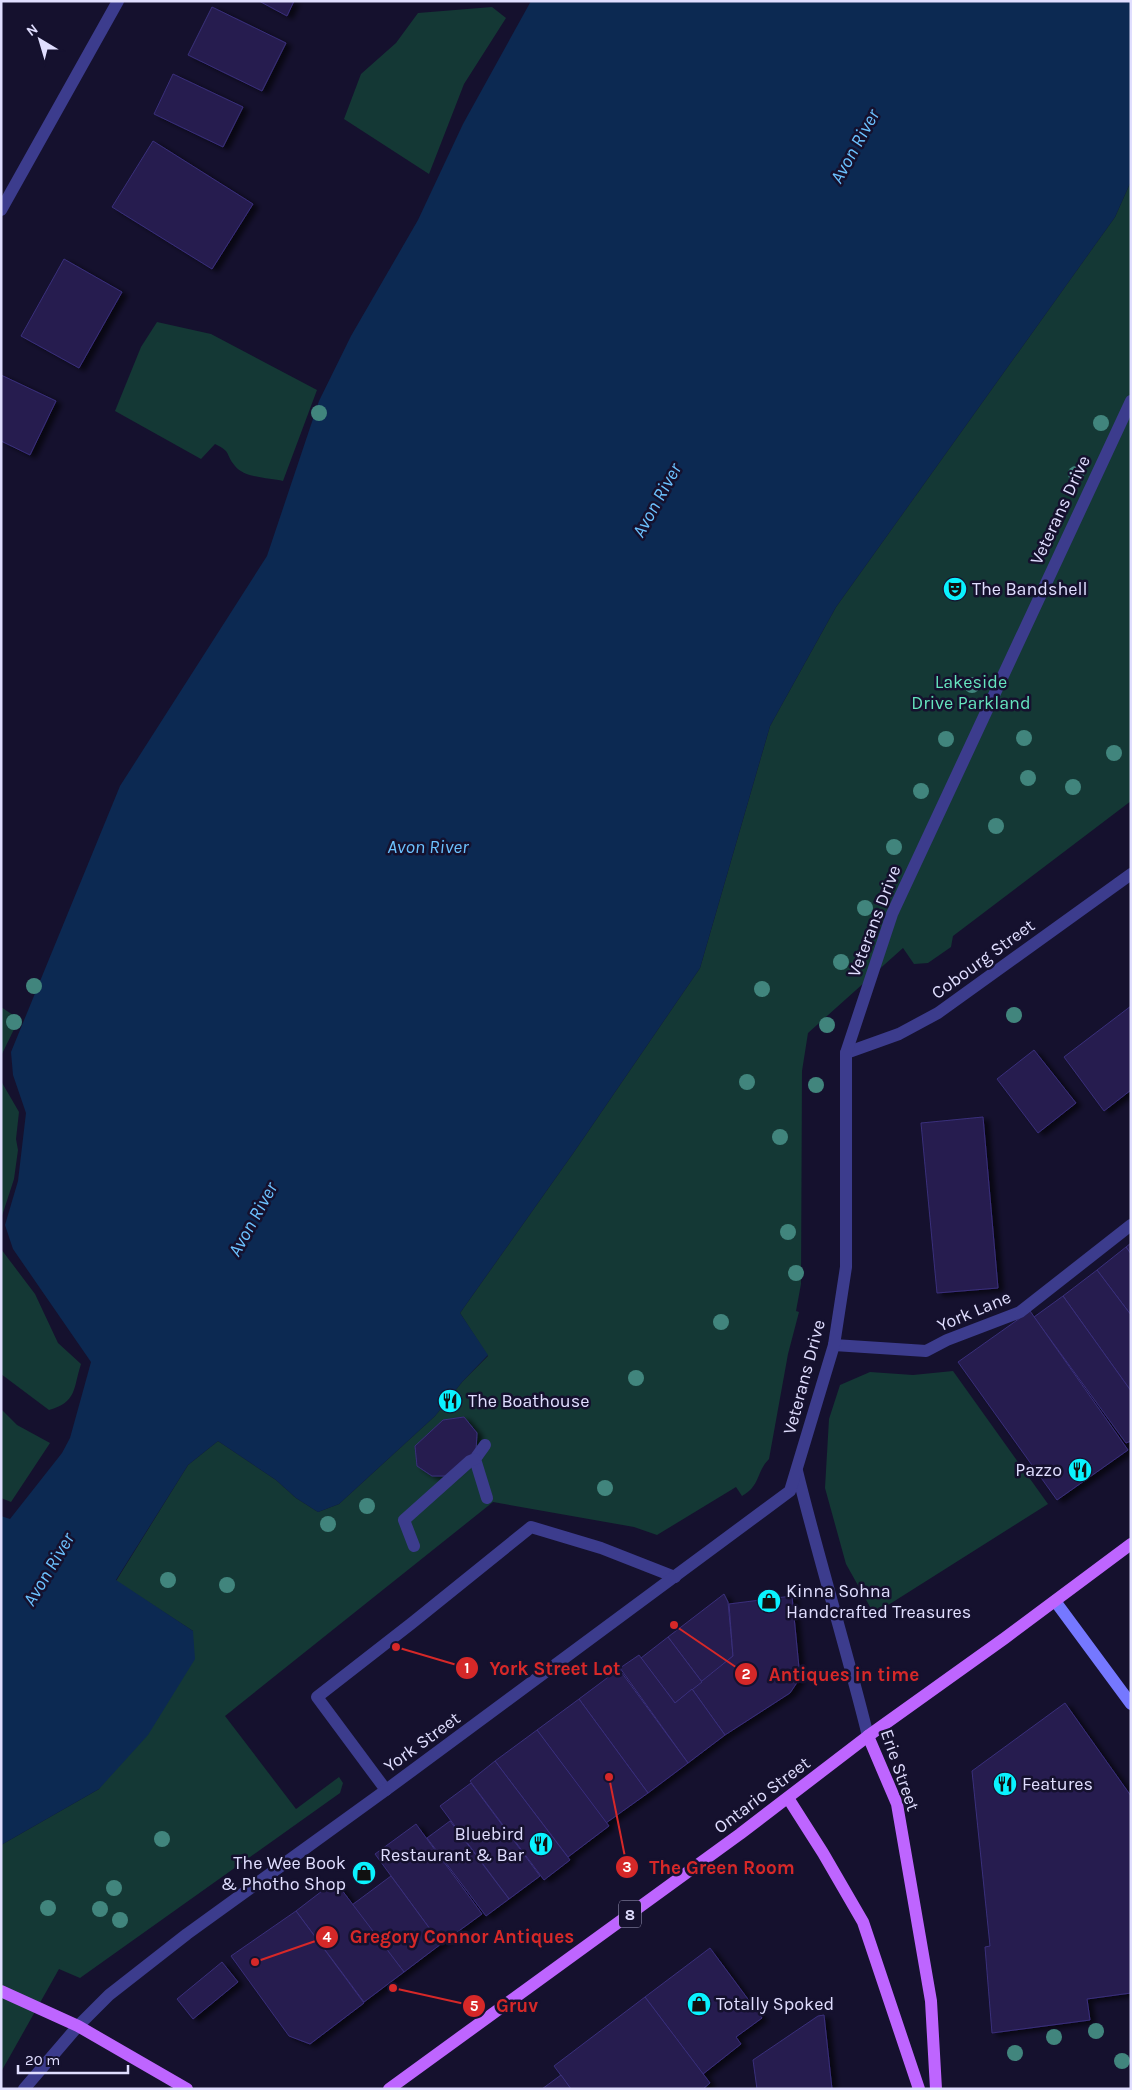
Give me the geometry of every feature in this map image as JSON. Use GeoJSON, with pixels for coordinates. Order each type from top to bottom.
{"type":"FeatureCollection","features":[{"type":"Feature","properties":{"kind":"main road","name":"Ontario Street"},"geometry":{"type":"LineString","coordinates":[[389,2089],[788,1798],[868,1736],[1131,1544]]}},
{"type":"Feature","properties":{"kind":"main road"},"geometry":{"type":"LineString","coordinates":[[1055,1601],[1131,1704]]}},
{"type":"Feature","properties":{"kind":"main road","name":"Erie Street"},"geometry":{"type":"LineString","coordinates":[[868,1736],[896,1804],[931,2001],[936,2089]]}},
{"type":"Feature","properties":{"kind":"main road"},"geometry":{"type":"LineString","coordinates":[[788,1798],[863,1922],[919,2089]]}},
{"type":"Feature","properties":{"kind":"main road"},"geometry":{"type":"LineString","coordinates":[[1,1991],[78,2026],[187,2089]]}},
{"type":"Feature","properties":{"kind":"street"},"geometry":{"type":"LineString","coordinates":[[1,210],[118,1]]}},
{"type":"Feature","properties":{"kind":"street","name":"Veterans Drive"},"geometry":{"type":"LineString","coordinates":[[790,1491],[834,1345],[846,1267],[846,1053],[892,914],[1131,400]]}},
{"type":"Feature","properties":{"kind":"street","name":"Cobourg Street"},"geometry":{"type":"LineString","coordinates":[[846,1053],[899,1034],[938,1013],[1131,874]]}},
{"type":"Feature","properties":{"kind":"street","name":"York Lane"},"geometry":{"type":"LineString","coordinates":[[834,1345],[926,1351],[947,1340],[1020,1312],[1131,1225]]}},
{"type":"Feature","properties":{"kind":"street"},"geometry":{"type":"LineString","coordinates":[[414,1546],[404,1520],[470,1461],[475,1459],[484,1445]]}},
{"type":"Feature","properties":{"kind":"street"},"geometry":{"type":"LineString","coordinates":[[475,1459],[487,1498]]}},
{"type":"Feature","properties":{"kind":"street","name":"Erie Street"},"geometry":{"type":"LineString","coordinates":[[796,1469],[868,1736]]}},
{"type":"Feature","properties":{"kind":"street","name":"York Street"},"geometry":{"type":"LineString","coordinates":[[24,2089],[78,2026],[109,1995],[187,1934],[386,1790],[790,1491]]}},
{"type":"Feature","properties":{"kind":"street"},"geometry":{"type":"LineString","coordinates":[[386,1790],[317,1697],[531,1527],[602,1548],[675,1577]]}},
{"type":"Feature","properties":{"kind":"green space"},"geometry":{"type":"Polygon","coordinates":[[[492,7],[506,18],[464,84],[429,174],[344,119],[361,74],[396,43],[418,13],[492,7]]]}},
{"type":"Feature","properties":{"kind":"green space","name":"Lakeside Drive Parkland"},"geometry":{"type":"Polygon","coordinates":[[[1131,181],[1131,801],[953,936],[951,947],[928,963],[914,964],[903,948],[808,1033],[802,1071],[801,1284],[796,1311],[799,1312],[788,1354],[769,1459],[755,1483],[742,1496],[736,1487],[657,1535],[634,1527],[493,1502],[225,1716],[296,1809],[339,1777],[343,1783],[340,1793],[80,1978],[59,1969],[1,2072],[1,1845],[99,1789],[193,1631],[116,1581],[188,1465],[218,1441],[276,1480],[296,1498],[318,1512],[339,1504],[435,1416],[462,1382],[488,1356],[460,1313],[574,1152],[700,968],[770,726],[836,607],[1115,217],[1131,181]]]}},
{"type":"Feature","properties":{"kind":"green space"},"geometry":{"type":"Polygon","coordinates":[[[157,322],[211,334],[317,390],[283,481],[244,473],[235,466],[226,451],[215,444],[201,459],[115,411],[141,347],[157,322]]]}},
{"type":"Feature","properties":{"kind":"green space"},"geometry":{"type":"Polygon","coordinates":[[[1,1007],[19,1019],[1,1056],[1,1007]]]}},
{"type":"Feature","properties":{"kind":"green space"},"geometry":{"type":"Polygon","coordinates":[[[1,1081],[19,1112],[16,1139],[18,1150],[14,1179],[1,1219],[1,1081]]]}},
{"type":"Feature","properties":{"kind":"green space"},"geometry":{"type":"Polygon","coordinates":[[[1,1249],[35,1294],[58,1343],[81,1364],[75,1387],[69,1399],[58,1407],[49,1410],[1,1374],[1,1249]]]}},
{"type":"Feature","properties":{"kind":"green space"},"geometry":{"type":"Polygon","coordinates":[[[953,1371],[1048,1504],[874,1614],[846,1564],[825,1488],[829,1419],[840,1385],[870,1372],[913,1375],[953,1371]]]}},
{"type":"Feature","properties":{"kind":"green space"},"geometry":{"type":"Polygon","coordinates":[[[1,1409],[17,1425],[50,1443],[11,1502],[1,1498],[1,1409]]]}},
{"type":"Feature","properties":{"kind":"water","name":"Avon River"},"geometry":{"type":"Polygon","coordinates":[[[531,1],[1131,1],[1131,181],[1115,217],[836,607],[770,726],[700,968],[574,1152],[460,1313],[488,1355],[462,1382],[435,1416],[339,1504],[318,1512],[296,1498],[276,1480],[218,1441],[188,1465],[116,1580],[193,1631],[195,1659],[148,1735],[99,1789],[1,1845],[1,1516],[10,1519],[62,1453],[70,1438],[91,1362],[13,1249],[5,1225],[18,1181],[26,1113],[13,1075],[11,1052],[120,786],[267,556],[319,401],[351,336],[418,220],[463,124],[531,1]]]}},
{"type":"Feature","properties":{"kind":"building"},"geometry":{"type":"Polygon","coordinates":[[[259,1],[294,1],[287,16],[259,1]]]}},
{"type":"Feature","properties":{"kind":"building"},"geometry":{"type":"Polygon","coordinates":[[[212,7],[286,43],[262,91],[188,55],[212,7]]]}},
{"type":"Feature","properties":{"kind":"building"},"geometry":{"type":"Polygon","coordinates":[[[173,74],[243,107],[223,147],[154,114],[173,74]]]}},
{"type":"Feature","properties":{"kind":"building"},"geometry":{"type":"Polygon","coordinates":[[[153,141],[253,204],[212,269],[112,207],[153,141]]]}},
{"type":"Feature","properties":{"kind":"building"},"geometry":{"type":"Polygon","coordinates":[[[64,259],[122,292],[79,368],[21,336],[64,259]]]}},
{"type":"Feature","properties":{"kind":"building"},"geometry":{"type":"Polygon","coordinates":[[[1,375],[56,401],[30,455],[1,441],[1,375]]]}},
{"type":"Feature","properties":{"kind":"building"},"geometry":{"type":"Polygon","coordinates":[[[1131,1006],[1131,1090],[1104,1111],[1064,1057],[1131,1006]]]}},
{"type":"Feature","properties":{"kind":"building"},"geometry":{"type":"Polygon","coordinates":[[[1034,1050],[1076,1103],[1038,1133],[997,1079],[1034,1050]]]}},
{"type":"Feature","properties":{"kind":"building"},"geometry":{"type":"Polygon","coordinates":[[[983,1117],[998,1288],[937,1293],[921,1123],[983,1117]]]}},
{"type":"Feature","properties":{"kind":"building"},"geometry":{"type":"Polygon","coordinates":[[[1131,1243],[1131,1254],[1126,1247],[1131,1243]]]}},
{"type":"Feature","properties":{"kind":"building"},"geometry":{"type":"Polygon","coordinates":[[[1126,1247],[1131,1254],[1131,1315],[1097,1270],[1126,1247]]]}},
{"type":"Feature","properties":{"kind":"building"},"geometry":{"type":"Polygon","coordinates":[[[1097,1270],[1131,1315],[1131,1391],[1063,1296],[1097,1270]]]}},
{"type":"Feature","properties":{"kind":"building"},"geometry":{"type":"Polygon","coordinates":[[[1063,1296],[1131,1391],[1131,1441],[1126,1443],[1034,1317],[1063,1296]]]}},
{"type":"Feature","properties":{"kind":"building"},"geometry":{"type":"Polygon","coordinates":[[[1030,1311],[1128,1450],[1057,1500],[958,1362],[1030,1311]]]}},
{"type":"Feature","properties":{"kind":"building"},"geometry":{"type":"Polygon","coordinates":[[[464,1417],[477,1433],[476,1451],[448,1476],[432,1476],[417,1466],[415,1446],[443,1420],[464,1417]]]}},
{"type":"Feature","properties":{"kind":"building"},"geometry":{"type":"Polygon","coordinates":[[[724,1594],[728,1602],[733,1656],[702,1682],[668,1637],[724,1594]]]}},
{"type":"Feature","properties":{"kind":"building"},"geometry":{"type":"Polygon","coordinates":[[[792,1596],[800,1678],[790,1693],[725,1735],[692,1689],[733,1656],[729,1604],[792,1596]]]}},
{"type":"Feature","properties":{"kind":"building"},"geometry":{"type":"Polygon","coordinates":[[[668,1637],[702,1682],[675,1703],[641,1658],[668,1637]]]}},
{"type":"Feature","properties":{"kind":"building"},"geometry":{"type":"Polygon","coordinates":[[[639,1655],[675,1703],[692,1689],[725,1735],[688,1763],[620,1668],[639,1655]]]}},
{"type":"Feature","properties":{"kind":"building"},"geometry":{"type":"Polygon","coordinates":[[[619,1669],[688,1763],[648,1793],[579,1699],[619,1669]]]}},
{"type":"Feature","properties":{"kind":"building"},"geometry":{"type":"Polygon","coordinates":[[[579,1699],[648,1793],[606,1823],[537,1730],[579,1699]]]}},
{"type":"Feature","properties":{"kind":"building"},"geometry":{"type":"Polygon","coordinates":[[[1065,1703],[1131,1796],[1131,1993],[1087,1999],[1090,2020],[992,2033],[985,1947],[990,1946],[972,1771],[1065,1703]]]}},
{"type":"Feature","properties":{"kind":"building"},"geometry":{"type":"Polygon","coordinates":[[[537,1730],[609,1826],[568,1857],[495,1761],[537,1730]]]}},
{"type":"Feature","properties":{"kind":"building"},"geometry":{"type":"Polygon","coordinates":[[[495,1761],[570,1860],[544,1880],[470,1781],[495,1761]]]}},
{"type":"Feature","properties":{"kind":"building"},"geometry":{"type":"Polygon","coordinates":[[[471,1783],[540,1876],[509,1899],[440,1806],[471,1783]]]}},
{"type":"Feature","properties":{"kind":"building"},"geometry":{"type":"Polygon","coordinates":[[[450,1821],[509,1899],[486,1916],[427,1838],[450,1821]]]}},
{"type":"Feature","properties":{"kind":"building"},"geometry":{"type":"Polygon","coordinates":[[[416,1824],[482,1914],[441,1944],[375,1854],[416,1824]]]}},
{"type":"Feature","properties":{"kind":"building"},"geometry":{"type":"Polygon","coordinates":[[[391,1876],[441,1944],[404,1972],[352,1905],[391,1876]]]}},
{"type":"Feature","properties":{"kind":"building"},"geometry":{"type":"Polygon","coordinates":[[[335,1881],[404,1972],[364,2002],[296,1911],[335,1881]]]}},
{"type":"Feature","properties":{"kind":"building"},"geometry":{"type":"Polygon","coordinates":[[[296,1911],[364,2003],[310,2044],[289,2036],[231,1956],[296,1911]]]}},
{"type":"Feature","properties":{"kind":"building"},"geometry":{"type":"Polygon","coordinates":[[[710,1948],[762,2018],[736,2037],[741,2044],[703,2074],[645,1997],[710,1948]]]}},
{"type":"Feature","properties":{"kind":"building"},"geometry":{"type":"Polygon","coordinates":[[[222,1962],[238,1982],[193,2019],[177,1999],[222,1962]]]}},
{"type":"Feature","properties":{"kind":"building"},"geometry":{"type":"Polygon","coordinates":[[[645,1997],[710,2083],[703,2089],[571,2089],[554,2066],[645,1997]]]}},
{"type":"Feature","properties":{"kind":"building"},"geometry":{"type":"Polygon","coordinates":[[[824,2015],[832,2089],[757,2089],[753,2060],[818,2016],[824,2015]]]}},
{"type":"Feature","properties":{"kind":"building"},"geometry":{"type":"Polygon","coordinates":[[[561,2075],[571,2089],[542,2089],[561,2075]]]}},
{"type":"Feature","properties":{"kind":"place","name":"The Bandshell"},"geometry":{"type":"Point","coordinates":[955,589]}},
{"type":"Feature","properties":{"kind":"place","name":"The Boathouse"},"geometry":{"type":"Point","coordinates":[450,1401]}},
{"type":"Feature","properties":{"kind":"place","name":"Pazzo"},"geometry":{"type":"Point","coordinates":[1080,1470]}},
{"type":"Feature","properties":{"kind":"place","name":"Kinna Sohna Handcrafted Treasures"},"geometry":{"type":"Point","coordinates":[769,1601]}},
{"type":"Feature","properties":{"kind":"place","name":"Antiques in time"},"geometry":{"type":"Point","coordinates":[674,1625]}},
{"type":"Feature","properties":{"kind":"place","name":"York Street Lot"},"geometry":{"type":"Point","coordinates":[396,1647]}},
{"type":"Feature","properties":{"kind":"place","name":"The Green Room"},"geometry":{"type":"Point","coordinates":[609,1777]}},
{"type":"Feature","properties":{"kind":"place","name":"Features"},"geometry":{"type":"Point","coordinates":[1005,1784]}},
{"type":"Feature","properties":{"kind":"place","name":"Bluebird Restaurant & Bar"},"geometry":{"type":"Point","coordinates":[541,1844]}},
{"type":"Feature","properties":{"kind":"place","name":"The Wee Book & Photho Shop"},"geometry":{"type":"Point","coordinates":[364,1873]}},
{"type":"Feature","properties":{"kind":"place","name":"Gregory Connor Antiques"},"geometry":{"type":"Point","coordinates":[255,1962]}},
{"type":"Feature","properties":{"kind":"place","name":"Gruv"},"geometry":{"type":"Point","coordinates":[393,1988]}},
{"type":"Feature","properties":{"kind":"place","name":"Totally Spoked"},"geometry":{"type":"Point","coordinates":[699,2004]}}]}
